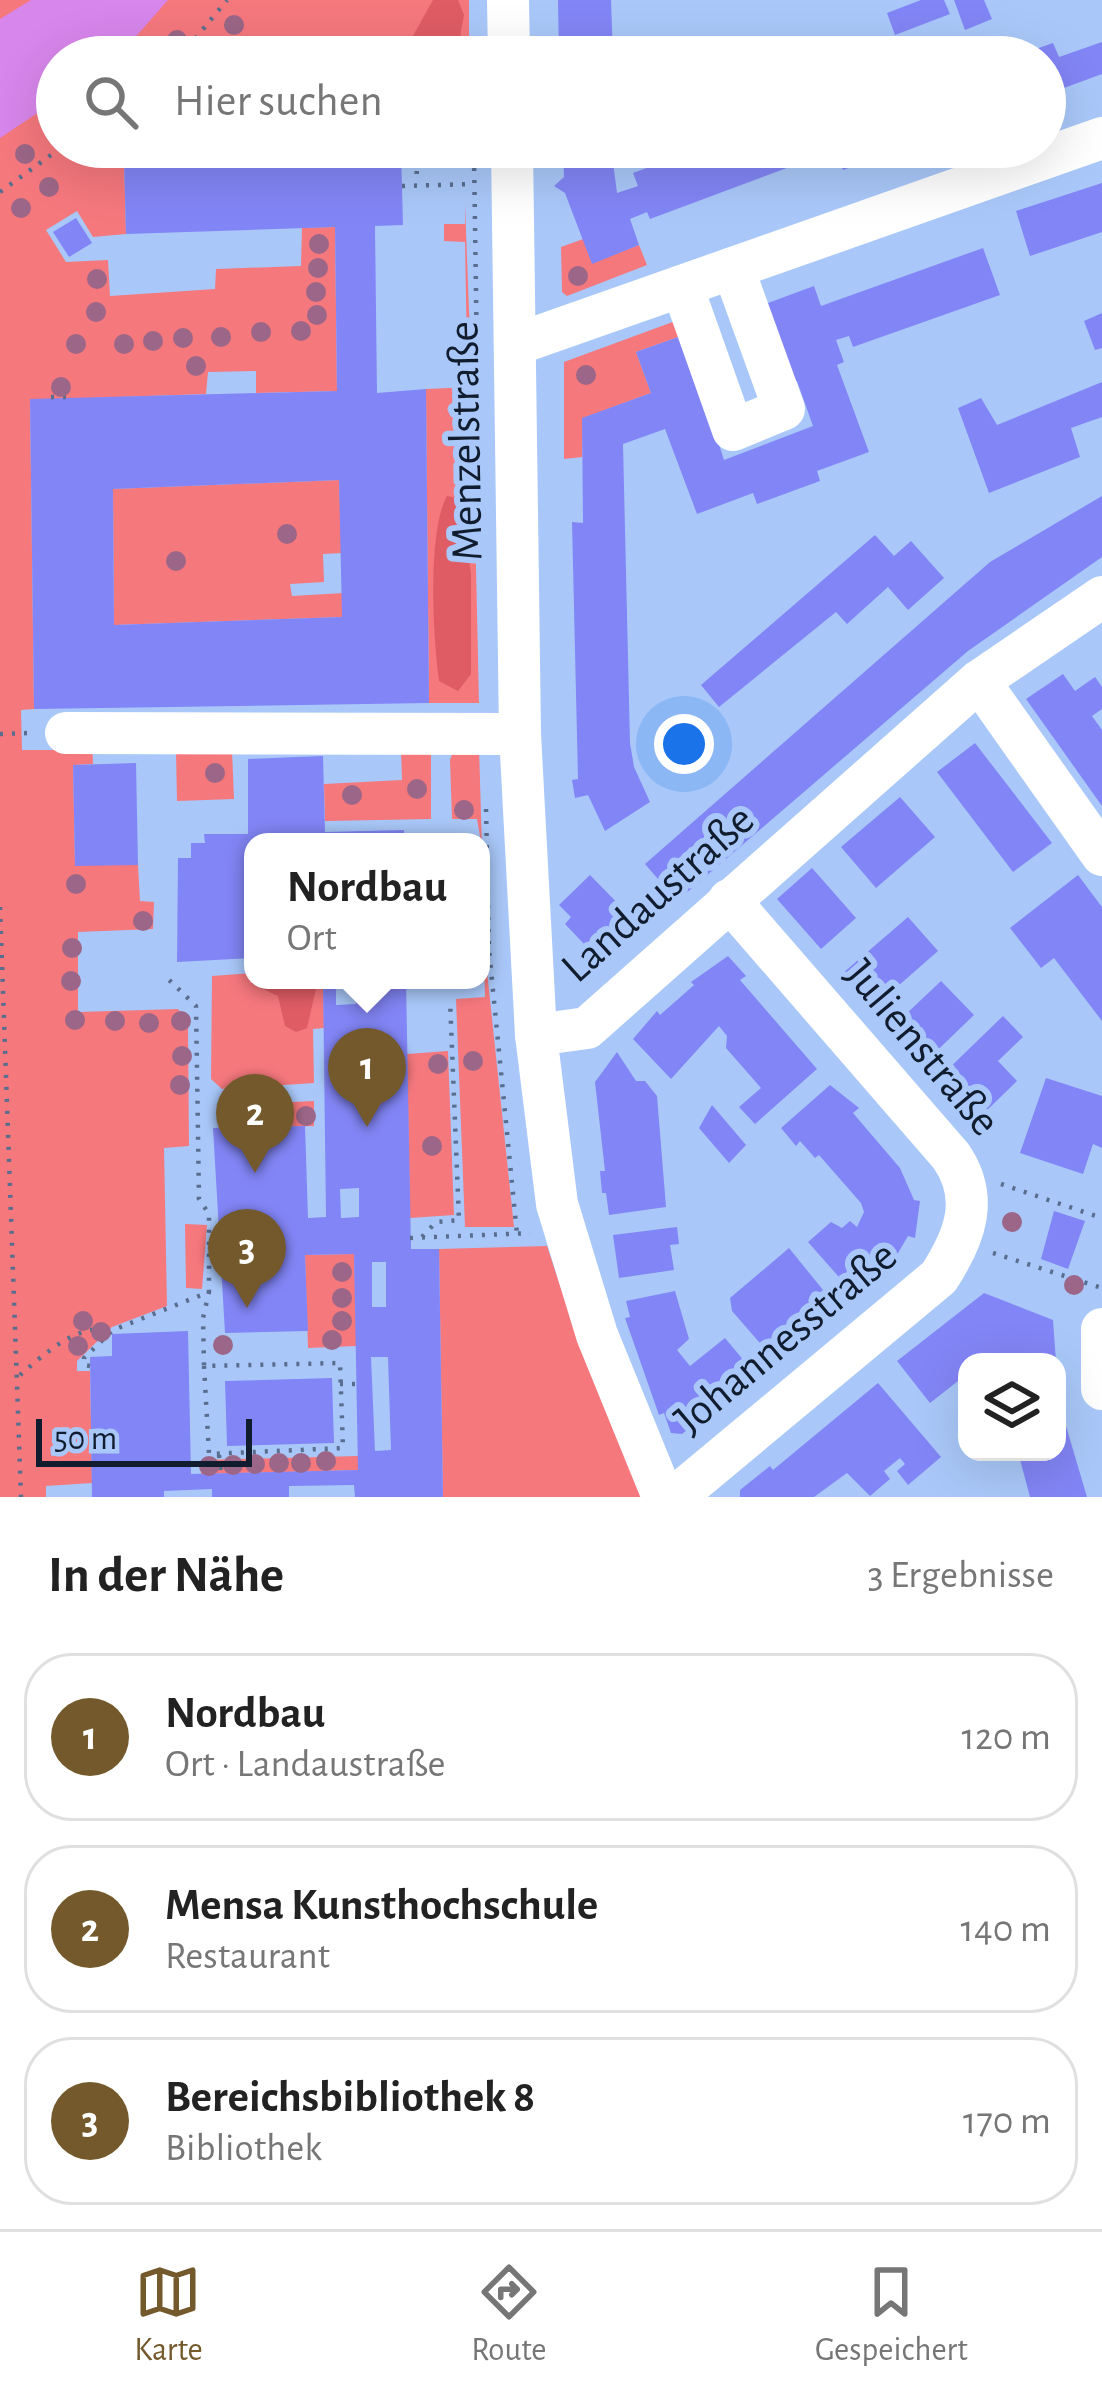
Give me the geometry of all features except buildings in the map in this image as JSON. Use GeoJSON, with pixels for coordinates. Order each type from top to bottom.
{"type":"FeatureCollection","features":[{"type":"Feature","properties":{"kind":"street"},"geometry":{"type":"LineString","coordinates":[[508,0],[509,36]]}},
{"type":"Feature","properties":{"kind":"street"},"geometry":{"type":"LineString","coordinates":[[1066,150],[1102,137]]}},
{"type":"Feature","properties":{"kind":"street","name":"Menzelstraße"},"geometry":{"type":"LineString","coordinates":[[513,168],[520,734],[536,1035]]}},
{"type":"Feature","properties":{"kind":"street"},"geometry":{"type":"LineString","coordinates":[[517,344],[1015,168]]}},
{"type":"Feature","properties":{"kind":"street"},"geometry":{"type":"LineString","coordinates":[[682,286],[733,430],[784,409],[733,268]]}},
{"type":"Feature","properties":{"kind":"street","name":"Landaustraße"},"geometry":{"type":"LineString","coordinates":[[664,1497],[597,1335],[557,1204],[536,1035],[587,1028],[979,681],[1102,597]]}},
{"type":"Feature","properties":{"kind":"street"},"geometry":{"type":"LineString","coordinates":[[979,681],[1102,855]]}},
{"type":"Feature","properties":{"kind":"street"},"geometry":{"type":"LineString","coordinates":[[65,734],[520,734]]}},
{"type":"Feature","properties":{"kind":"street","name":"Julienstraße"},"geometry":{"type":"LineString","coordinates":[[728,901],[951,1156],[967,1180],[968,1209]]}},
{"type":"Feature","properties":{"kind":"street","name":"Johannesstraße"},"geometry":{"type":"LineString","coordinates":[[675,1497],[939,1277],[958,1246],[968,1209]]}},
{"type":"Feature","properties":{"kind":"street"},"geometry":{"type":"LineString","coordinates":[[1102,1329],[1102,1389]]}},
{"type":"Feature","properties":{"kind":"path"},"geometry":{"type":"LineString","coordinates":[[197,36],[227,0]]}},
{"type":"Feature","properties":{"kind":"path"},"geometry":{"type":"LineString","coordinates":[[0,192],[36,163]]}},
{"type":"Feature","properties":{"kind":"path"},"geometry":{"type":"LineString","coordinates":[[417,168],[417,186]]}},
{"type":"Feature","properties":{"kind":"path"},"geometry":{"type":"LineString","coordinates":[[402,186],[474,184]]}},
{"type":"Feature","properties":{"kind":"path"},"geometry":{"type":"LineString","coordinates":[[0,908],[21,1497]]}},
{"type":"Feature","properties":{"kind":"path"},"geometry":{"type":"LineString","coordinates":[[163,974],[196,1006],[199,1199],[209,1214],[209,1292],[203,1318],[205,1366],[209,1454],[344,1448],[340,1363],[205,1366]]}},
{"type":"Feature","properties":{"kind":"path"},"geometry":{"type":"LineString","coordinates":[[422,1238],[436,1222],[459,1220],[450,1000]]}},
{"type":"Feature","properties":{"kind":"path","name":"Julienstraße"},"geometry":{"type":"LineString","coordinates":[[968,1209],[995,1182],[1102,1218]]}},
{"type":"Feature","properties":{"kind":"path"},"geometry":{"type":"LineString","coordinates":[[968,1209],[976,1247],[1102,1288]]}},
{"type":"Feature","properties":{"kind":"path"},"geometry":{"type":"LineString","coordinates":[[410,1238],[518,1234]]}},
{"type":"Feature","properties":{"kind":"path"},"geometry":{"type":"LineString","coordinates":[[90,1366],[84,1366],[84,1358],[113,1330],[209,1292]]}},
{"type":"Feature","properties":{"kind":"path"},"geometry":{"type":"LineString","coordinates":[[18,1377],[71,1337],[99,1327],[113,1330]]}},
{"type":"Feature","properties":{"kind":"path"},"geometry":{"type":"LineString","coordinates":[[340,1384],[357,1384]]}},
{"type":"Feature","properties":{"kind":"path"},"geometry":{"type":"LineString","coordinates":[[219,1454],[221,1473]]}},
{"type":"Feature","properties":{"kind":"shaded area"},"geometry":{"type":"Polygon","coordinates":[[[0,0],[469,0],[469,36],[36,36],[36,168],[124,168],[126,234],[93,237],[77,211],[46,230],[66,262],[108,260],[110,296],[215,289],[216,269],[301,266],[302,228],[335,227],[337,391],[256,393],[256,371],[208,372],[206,394],[30,400],[34,709],[21,710],[22,750],[62,750],[92,739],[93,764],[73,765],[75,865],[138,865],[140,901],[154,902],[153,929],[78,932],[78,1012],[178,1009],[188,1022],[189,1146],[164,1148],[167,1306],[112,1327],[77,1361],[77,1371],[90,1371],[92,1483],[46,1486],[46,1497],[0,1497],[0,0]]]}},
{"type":"Feature","properties":{"kind":"shaded area"},"geometry":{"type":"Polygon","coordinates":[[[31,0],[168,0],[136,36],[36,36],[36,114],[0,138],[0,19],[31,0]]]}},
{"type":"Feature","properties":{"kind":"shaded area"},"geometry":{"type":"Polygon","coordinates":[[[433,0],[458,0],[464,15],[460,36],[413,36],[433,0]]]}},
{"type":"Feature","properties":{"kind":"shaded area"},"geometry":{"type":"Polygon","coordinates":[[[465,204],[471,363],[446,363],[447,355],[467,355],[465,242],[444,241],[444,224],[465,224],[465,204]]]}},
{"type":"Feature","properties":{"kind":"shaded area"},"geometry":{"type":"Polygon","coordinates":[[[583,239],[592,263],[639,245],[647,265],[567,296],[562,292],[561,247],[583,239]]]}},
{"type":"Feature","properties":{"kind":"shaded area"},"geometry":{"type":"Polygon","coordinates":[[[678,320],[684,335],[636,352],[651,393],[583,418],[582,457],[564,459],[564,362],[678,320]]]}},
{"type":"Feature","properties":{"kind":"shaded area"},"geometry":{"type":"Polygon","coordinates":[[[472,387],[479,703],[429,703],[426,389],[472,387]]]}},
{"type":"Feature","properties":{"kind":"shaded area"},"geometry":{"type":"Polygon","coordinates":[[[339,480],[342,553],[323,554],[324,582],[290,584],[292,596],[344,593],[342,617],[114,625],[113,489],[339,480]]]}},
{"type":"Feature","properties":{"kind":"shaded area"},"geometry":{"type":"Polygon","coordinates":[[[447,496],[461,499],[471,574],[471,674],[458,691],[439,681],[435,639],[436,534],[447,496]]]}},
{"type":"Feature","properties":{"kind":"shaded area"},"geometry":{"type":"Polygon","coordinates":[[[479,746],[482,833],[477,819],[452,819],[453,752],[479,746]]]}},
{"type":"Feature","properties":{"kind":"shaded area"},"geometry":{"type":"Polygon","coordinates":[[[431,747],[431,819],[325,821],[324,784],[402,780],[401,749],[431,747]]]}},
{"type":"Feature","properties":{"kind":"shaded area"},"geometry":{"type":"Polygon","coordinates":[[[232,750],[234,799],[177,801],[176,752],[232,750]]]}},
{"type":"Feature","properties":{"kind":"shaded area"},"geometry":{"type":"Polygon","coordinates":[[[244,974],[244,989],[323,989],[324,1028],[313,1029],[314,1083],[222,1089],[211,1079],[212,976],[244,974]]]}},
{"type":"Feature","properties":{"kind":"shaded area"},"geometry":{"type":"Polygon","coordinates":[[[263,989],[316,989],[307,1028],[296,1032],[285,1026],[278,996],[263,989]]]}},
{"type":"Feature","properties":{"kind":"shaded area"},"geometry":{"type":"Polygon","coordinates":[[[485,989],[489,989],[514,1227],[465,1227],[456,999],[485,997],[485,989]]]}},
{"type":"Feature","properties":{"kind":"shaded area"},"geometry":{"type":"Polygon","coordinates":[[[448,1051],[454,1215],[410,1218],[407,1054],[448,1051]]]}},
{"type":"Feature","properties":{"kind":"shaded area"},"geometry":{"type":"Polygon","coordinates":[[[314,1101],[314,1126],[225,1128],[225,1105],[314,1101]]]}},
{"type":"Feature","properties":{"kind":"shaded area"},"geometry":{"type":"Polygon","coordinates":[[[185,1224],[207,1225],[202,1289],[186,1288],[185,1224]]]}},
{"type":"Feature","properties":{"kind":"shaded area"},"geometry":{"type":"Polygon","coordinates":[[[547,1246],[573,1325],[651,1497],[443,1497],[439,1249],[547,1246]]]}},
{"type":"Feature","properties":{"kind":"shaded area"},"geometry":{"type":"Polygon","coordinates":[[[354,1254],[357,1346],[308,1348],[305,1255],[354,1254]]]}},
{"type":"Feature","properties":{"kind":"shaded area"},"geometry":{"type":"Polygon","coordinates":[[[358,1456],[358,1470],[201,1474],[201,1460],[358,1456]]]}},
{"type":"Feature","properties":{"kind":"place","name":"Nordbau"},"geometry":{"type":"Point","coordinates":[367,1127]}},
{"type":"Feature","properties":{"kind":"place","name":"Mensa Kunsthochschule"},"geometry":{"type":"Point","coordinates":[255,1173]}},
{"type":"Feature","properties":{"kind":"place","name":"Bereichsbibliothek 8"},"geometry":{"type":"Point","coordinates":[247,1308]}}]}
